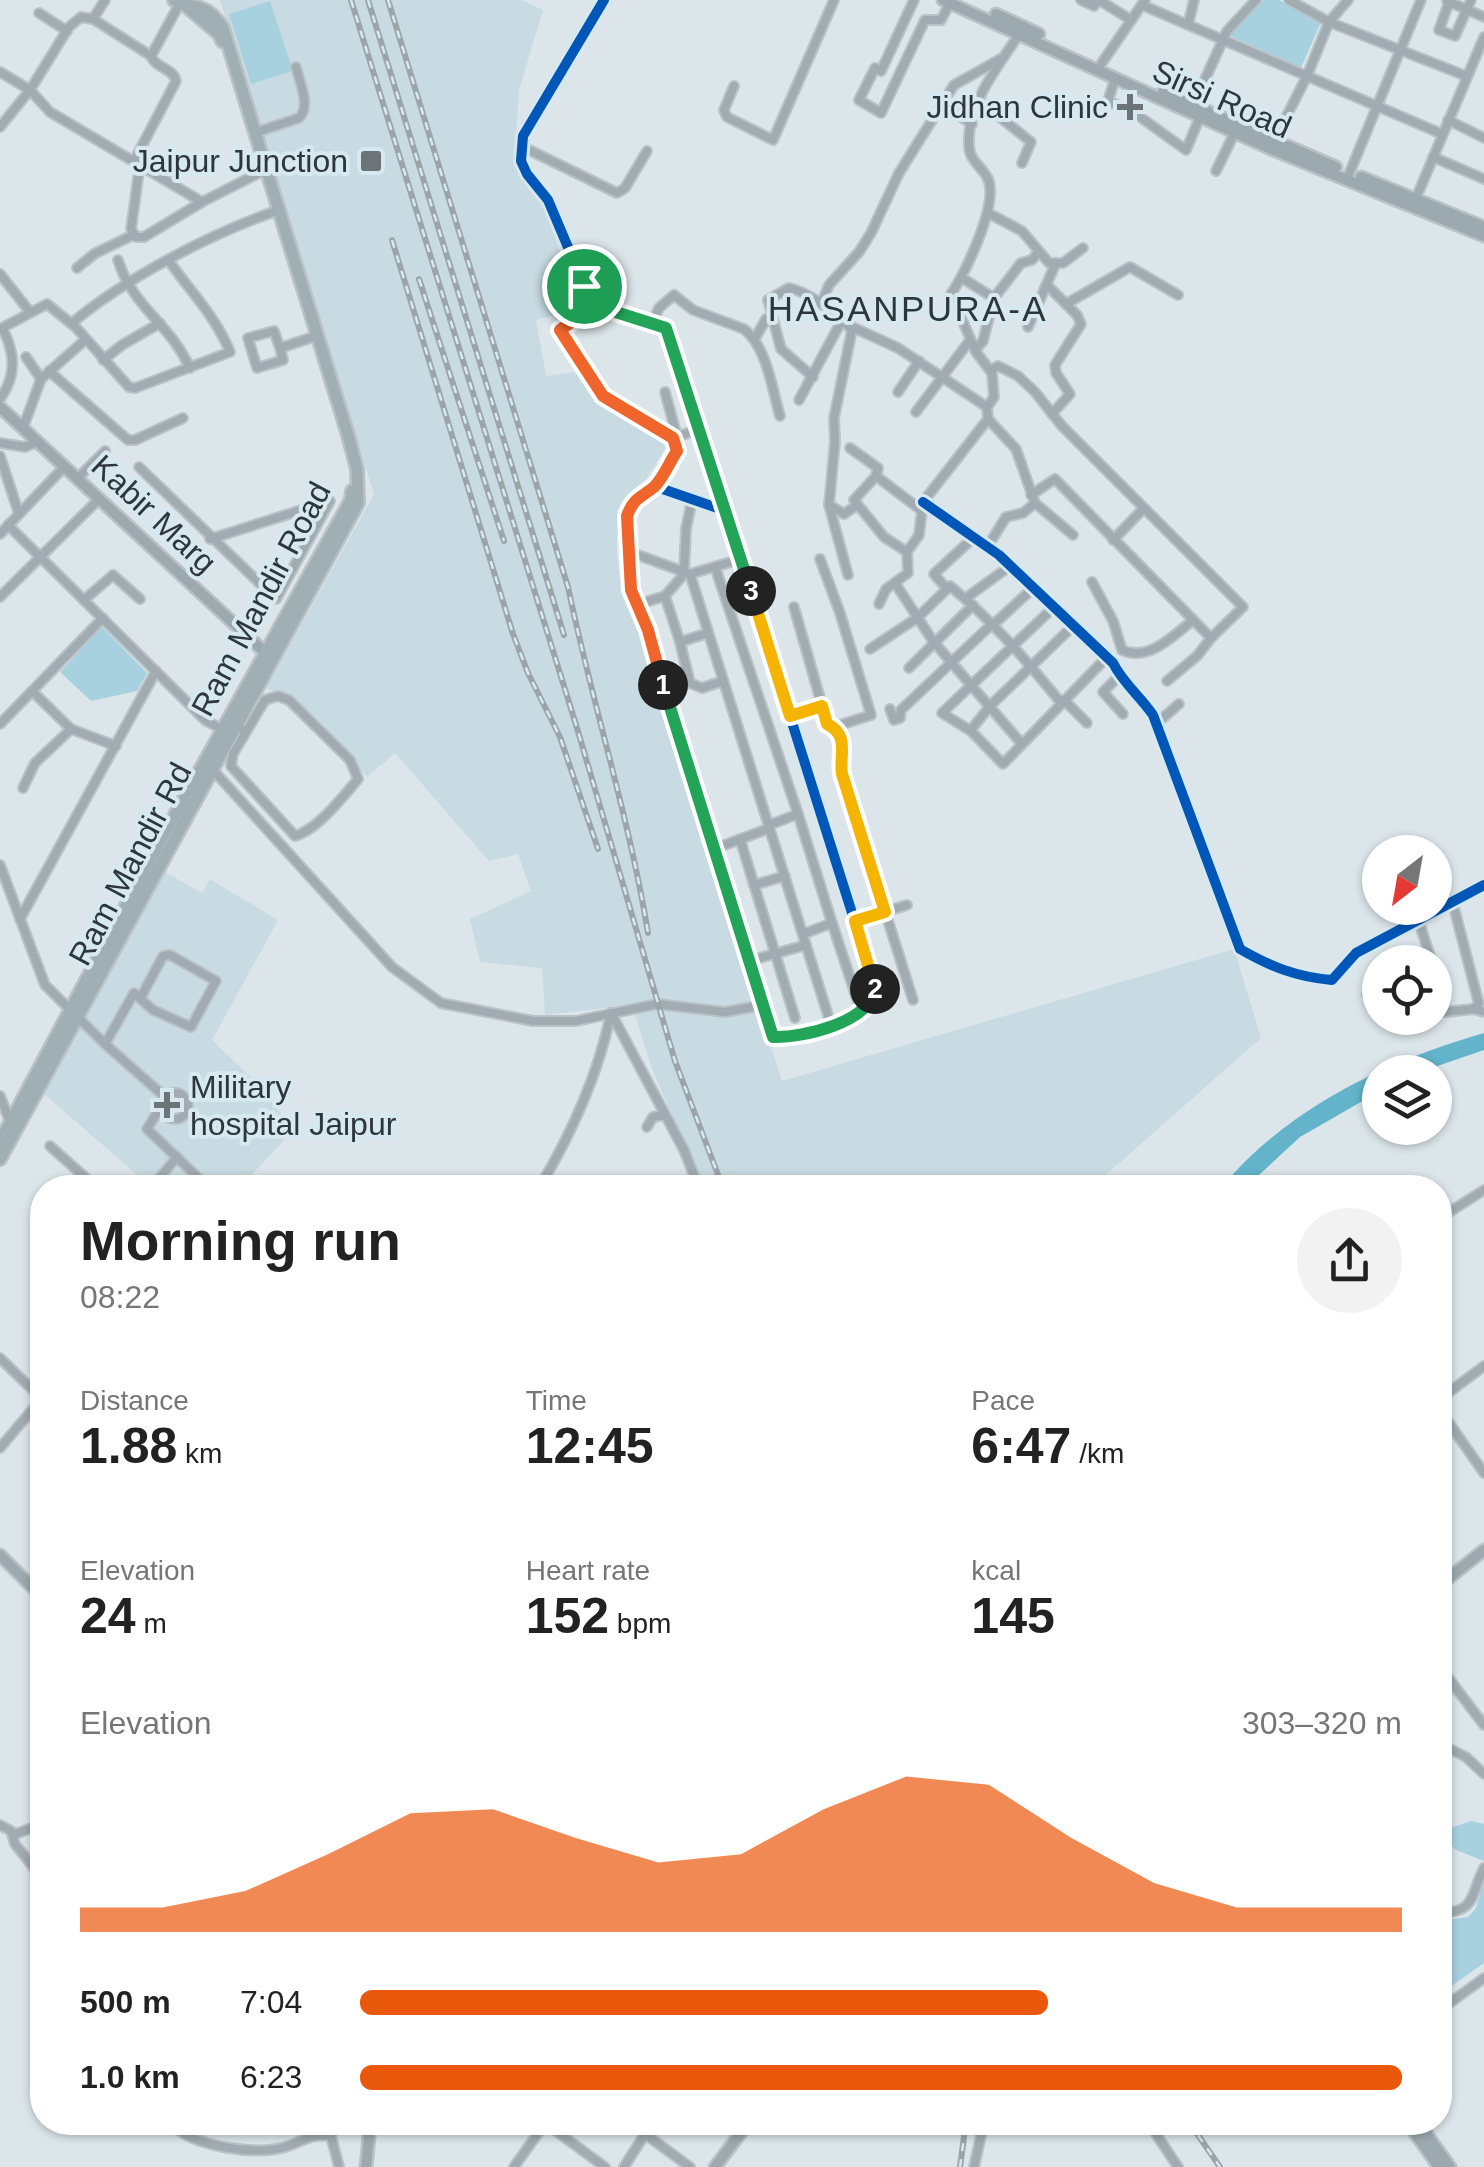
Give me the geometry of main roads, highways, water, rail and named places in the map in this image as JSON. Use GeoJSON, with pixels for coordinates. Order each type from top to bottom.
{"type":"FeatureCollection","features":[{"type":"Feature","properties":{"kind":"main road"},"geometry":{"type":"LineString","coordinates":[[214,0],[214,14]]}},
{"type":"Feature","properties":{"kind":"main road"},"geometry":{"type":"LineString","coordinates":[[183,3],[202,6],[214,14]]}},
{"type":"Feature","properties":{"kind":"main road","name":"Ram Mandir Road"},"geometry":{"type":"LineString","coordinates":[[183,3],[220,35],[276,211],[354,483],[351,500],[301,597]]}},
{"type":"Feature","properties":{"kind":"main road","name":"Ram Mandir Road"},"geometry":{"type":"LineString","coordinates":[[214,14],[223,28],[285,222],[357,468],[359,487]]}},
{"type":"Feature","properties":{"kind":"main road","name":"Ram Mandir Rd"},"geometry":{"type":"LineString","coordinates":[[0,1159],[11,1127],[208,766],[241,728],[268,656],[358,503],[359,487]]}},
{"type":"Feature","properties":{"kind":"main road","name":"Ram Mandir Road"},"geometry":{"type":"LineString","coordinates":[[208,766],[223,730],[268,656]]}},
{"type":"Feature","properties":{"kind":"main road"},"geometry":{"type":"LineString","coordinates":[[0,1142],[11,1127]]}},
{"type":"Feature","properties":{"kind":"water"},"geometry":{"type":"Polygon","coordinates":[[[1484,1033],[1484,1050],[1452,1061],[1452,1055],[1419,1055],[1484,1033]]]}},
{"type":"Feature","properties":{"kind":"water"},"geometry":{"type":"Polygon","coordinates":[[[1362,1080],[1362,1101],[1300,1137],[1259,1175],[1233,1175],[1277,1134],[1362,1080]]]}},
{"type":"Feature","properties":{"kind":"railway"},"geometry":{"type":"LineString","coordinates":[[351,0],[577,728],[675,1061],[718,1175]]}},
{"type":"Feature","properties":{"kind":"railway"},"geometry":{"type":"LineString","coordinates":[[368,0],[564,635]]}},
{"type":"Feature","properties":{"kind":"railway"},"geometry":{"type":"LineString","coordinates":[[388,0],[568,587],[631,846],[648,933]]}},
{"type":"Feature","properties":{"kind":"railway"},"geometry":{"type":"LineString","coordinates":[[392,240],[513,634],[560,737],[598,849]]}},
{"type":"Feature","properties":{"kind":"railway"},"geometry":{"type":"LineString","coordinates":[[419,279],[504,541]]}},
{"type":"Feature","properties":{"kind":"railway"},"geometry":{"type":"LineString","coordinates":[[960,2167],[964,2135]]}},
{"type":"Feature","properties":{"kind":"railway"},"geometry":{"type":"LineString","coordinates":[[1198,2135],[1220,2167]]}},
{"type":"Feature","properties":{"kind":"place","name":"Jidhan Clinic"},"geometry":{"type":"Point","coordinates":[1130,107]}},
{"type":"Feature","properties":{"kind":"place","name":"Jaipur Junction"},"geometry":{"type":"Point","coordinates":[371,161]}},
{"type":"Feature","properties":{"kind":"place","name":"Military hospital Jaipur"},"geometry":{"type":"Point","coordinates":[167,1105]}},
{"type":"Feature","properties":{"kind":"district","name":"HASANPURA-A"},"geometry":{"type":"Point","coordinates":[908,308]}}]}
